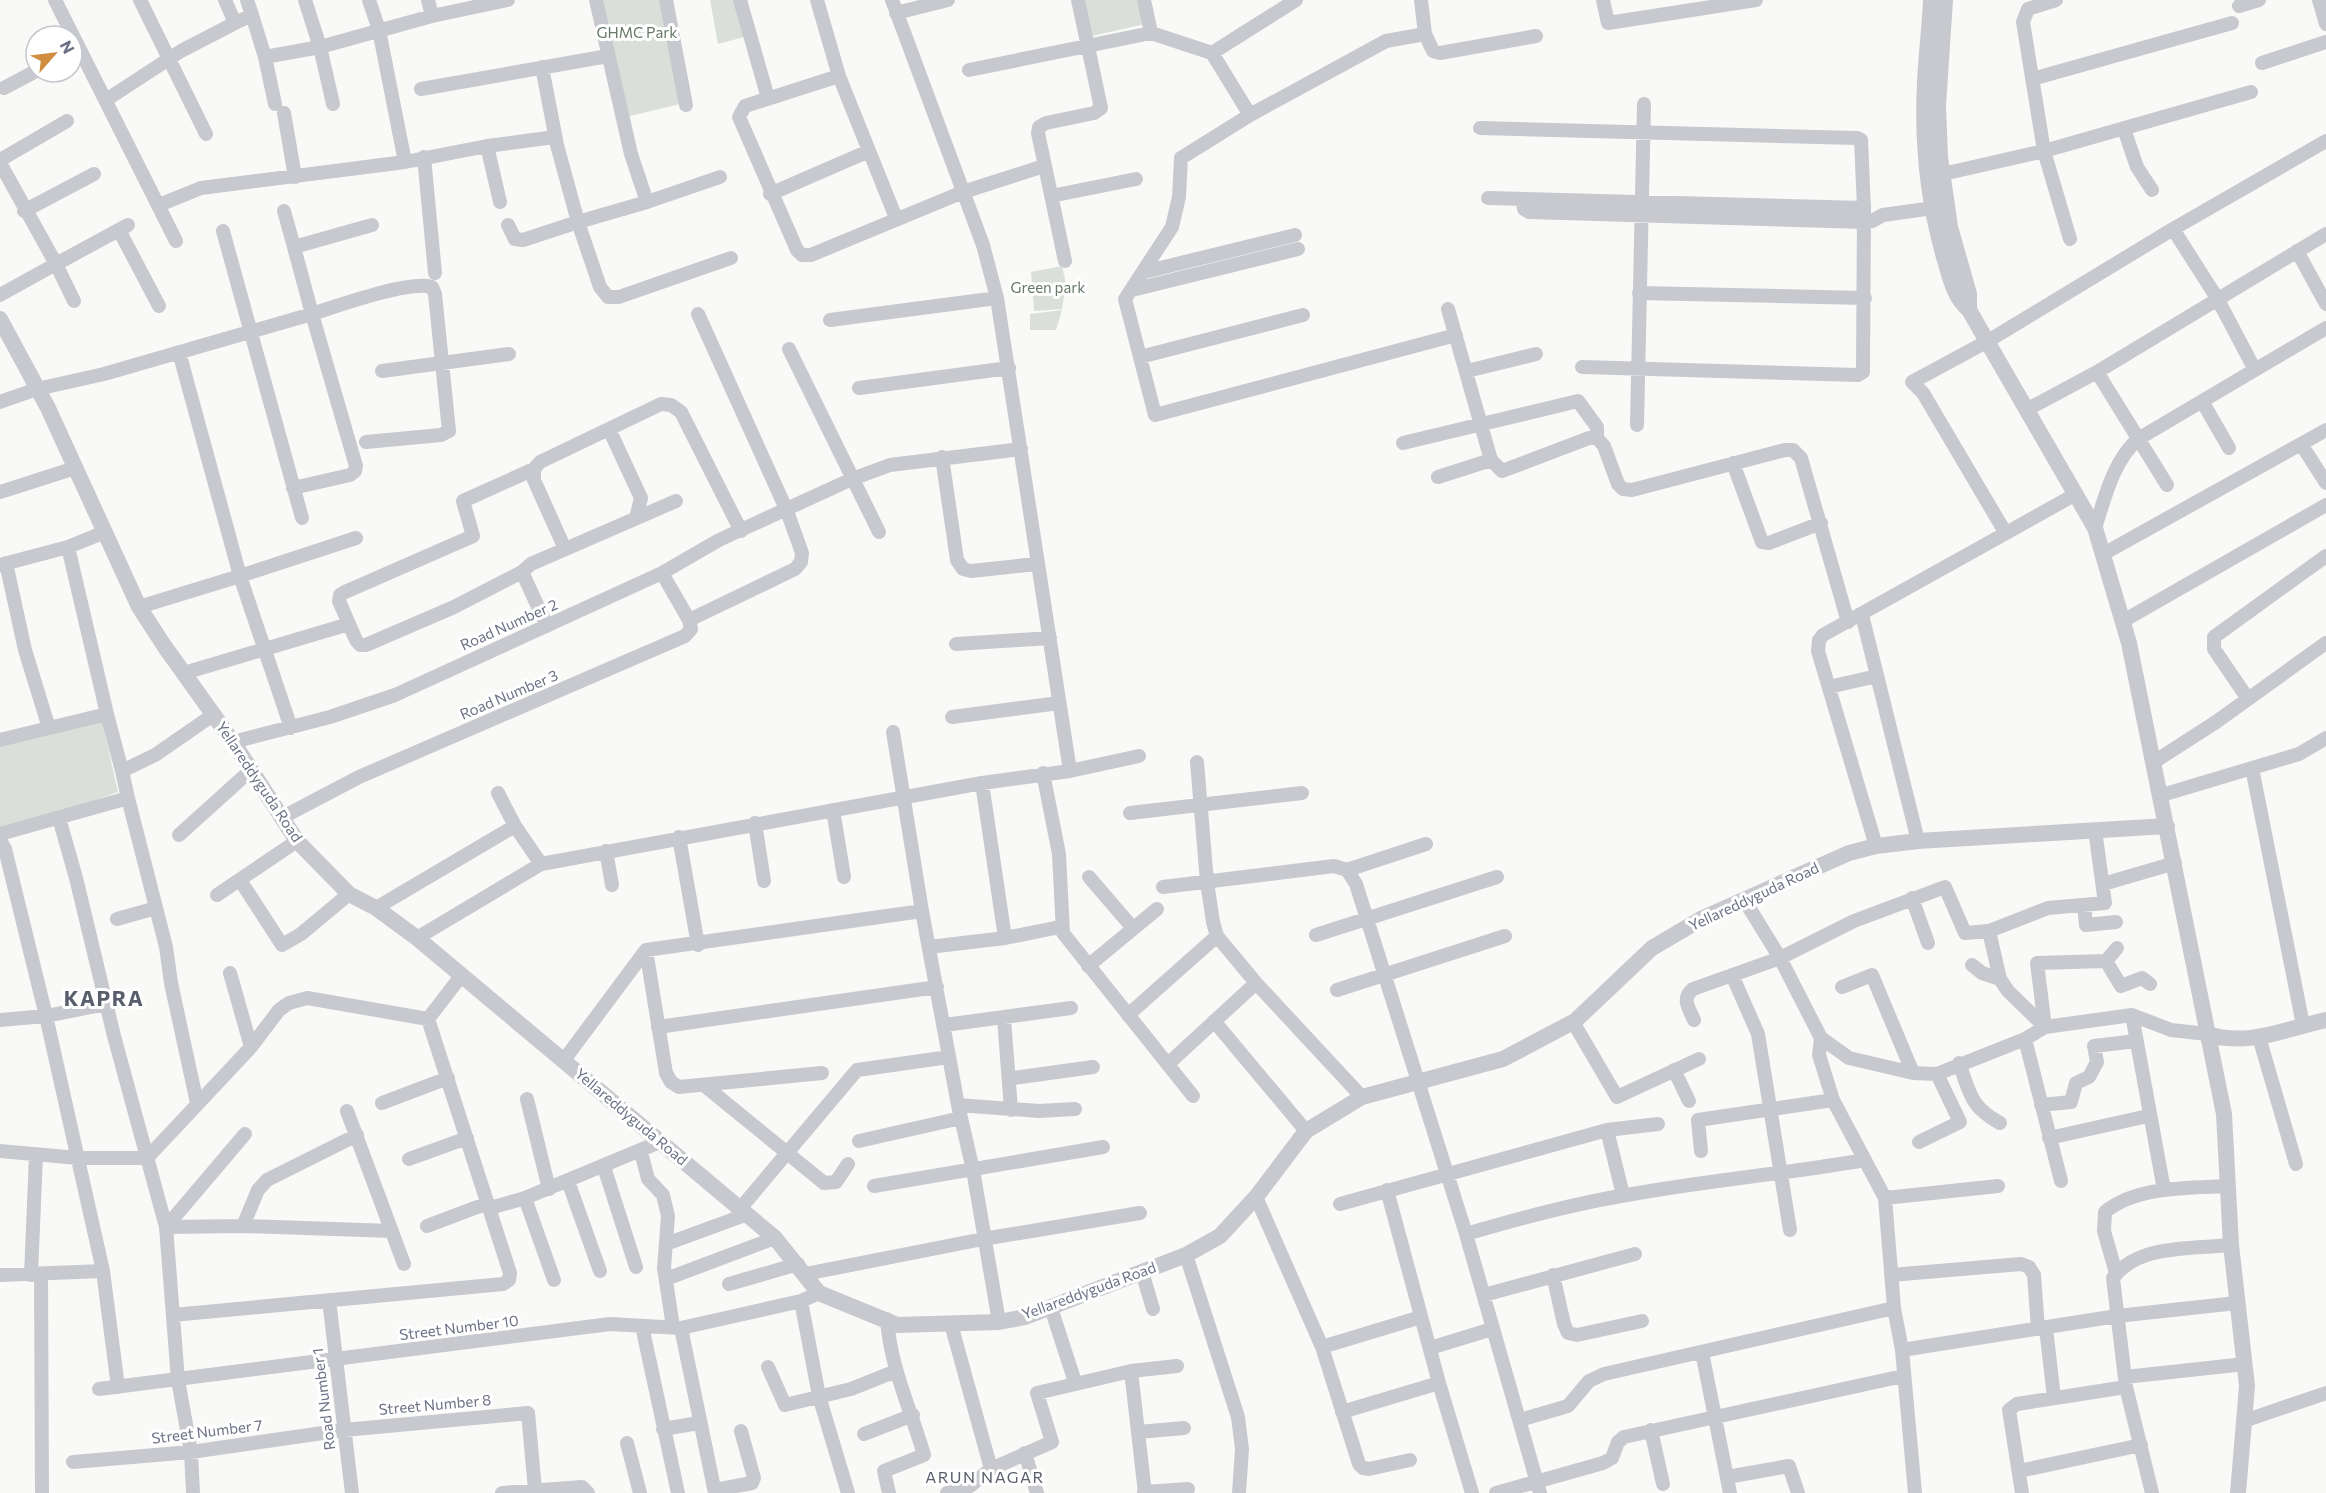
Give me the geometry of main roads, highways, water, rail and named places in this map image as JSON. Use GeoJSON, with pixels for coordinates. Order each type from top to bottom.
{"type":"FeatureCollection","features":[{"type":"Feature","properties":{"kind":"district","name":"KAPRA"},"geometry":{"type":"Point","coordinates":[104,999]}},
{"type":"Feature","properties":{"kind":"district","name":"ARUN NAGAR"},"geometry":{"type":"Point","coordinates":[985,1477]}},
{"type":"Feature","properties":{"kind":"park label","name":"GHMC Park"},"geometry":{"type":"Point","coordinates":[637,33]}},
{"type":"Feature","properties":{"kind":"park label","name":"Green park"},"geometry":{"type":"Point","coordinates":[1048,288]}}]}
